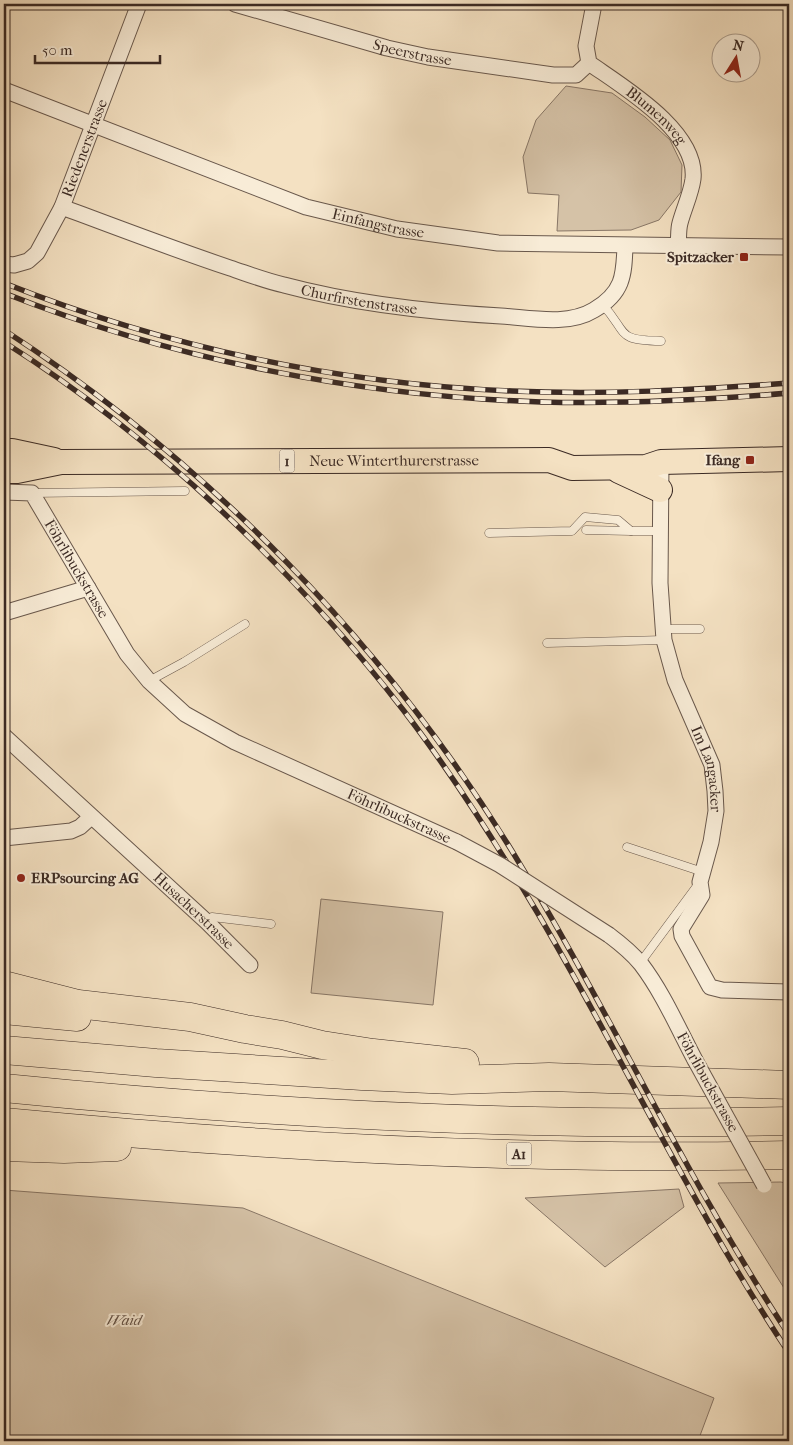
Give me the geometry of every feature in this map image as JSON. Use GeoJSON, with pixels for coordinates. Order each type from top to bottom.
{"type":"FeatureCollection","features":[{"type":"Feature","properties":{"kind":"highway"},"geometry":{"type":"LineString","coordinates":[[4,985],[78,1004],[190,1017],[322,1045],[373,1053],[504,1068],[549,1077]]}},
{"type":"Feature","properties":{"kind":"highway"},"geometry":{"type":"LineString","coordinates":[[4,1010],[185,1028],[245,1029]]}},
{"type":"Feature","properties":{"kind":"highway"},"geometry":{"type":"LineString","coordinates":[[4,1050],[271,1071],[452,1080],[549,1077],[789,1085]]}},
{"type":"Feature","properties":{"kind":"highway","name":"A1"},"geometry":{"type":"LineString","coordinates":[[4,1088],[202,1105],[424,1117],[602,1122],[789,1121]]}},
{"type":"Feature","properties":{"kind":"highway","name":"A1"},"geometry":{"type":"LineString","coordinates":[[4,1122],[249,1142],[422,1151],[512,1154],[789,1155]]}},
{"type":"Feature","properties":{"kind":"highway"},"geometry":{"type":"LineString","coordinates":[[4,1147],[64,1149],[249,1142]]}},
{"type":"Feature","properties":{"kind":"main road","name":"Neue Winterthurerstrasse"},"geometry":{"type":"LineString","coordinates":[[4,451],[12,451],[61,462]]}},
{"type":"Feature","properties":{"kind":"main road","name":"Neue Winterthurerstrasse"},"geometry":{"type":"LineString","coordinates":[[4,472],[61,462],[549,460],[572,452],[647,452],[661,462]]}},
{"type":"Feature","properties":{"kind":"main road","name":"Neue Winterthurerstrasse"},"geometry":{"type":"LineString","coordinates":[[549,460],[572,468],[610,468],[646,467],[661,462],[789,459]]}},
{"type":"Feature","properties":{"kind":"main road"},"geometry":{"type":"LineString","coordinates":[[610,468],[660,490]]}},
{"type":"Feature","properties":{"kind":"street","name":"Riedenerstrasse"},"geometry":{"type":"LineString","coordinates":[[4,264],[14,265],[28,261],[38,253],[62,207],[139,4]]}},
{"type":"Feature","properties":{"kind":"street","name":"Speerstrasse"},"geometry":{"type":"LineString","coordinates":[[235,4],[387,48],[428,57],[553,75],[576,75],[589,63]]}},
{"type":"Feature","properties":{"kind":"street"},"geometry":{"type":"LineString","coordinates":[[589,63],[586,46],[594,4]]}},
{"type":"Feature","properties":{"kind":"street","name":"Blumenweg"},"geometry":{"type":"LineString","coordinates":[[589,63],[646,104],[674,130],[685,146],[692,162],[693,177],[680,225],[678,246]]}},
{"type":"Feature","properties":{"kind":"street","name":"Einfangstrasse"},"geometry":{"type":"LineString","coordinates":[[4,90],[306,206],[397,229],[498,243],[789,247]]}},
{"type":"Feature","properties":{"kind":"street","name":"Churfirstenstrasse"},"geometry":{"type":"LineString","coordinates":[[62,207],[182,252],[283,285],[374,305],[468,314],[544,319],[568,319],[585,315],[602,304],[620,286],[623,278],[625,246]]}},
{"type":"Feature","properties":{"kind":"street","name":"Im Langacker"},"geometry":{"type":"LineString","coordinates":[[661,462],[660,583],[663,635],[675,680],[712,765],[716,811],[711,842],[701,877],[702,895],[681,929],[682,936],[710,987],[722,990],[789,992]]}},
{"type":"Feature","properties":{"kind":"street"},"geometry":{"type":"LineString","coordinates":[[4,492],[32,493]]}},
{"type":"Feature","properties":{"kind":"street","name":"Föhrlibuckstrasse"},"geometry":{"type":"LineString","coordinates":[[32,493],[127,654],[149,681],[185,714],[235,742],[457,842],[508,870],[626,948],[640,963],[653,982],[764,1185]]}},
{"type":"Feature","properties":{"kind":"street"},"geometry":{"type":"LineString","coordinates":[[4,613],[88,588]]}},
{"type":"Feature","properties":{"kind":"street","name":"Husacherstrasse"},"geometry":{"type":"LineString","coordinates":[[4,736],[207,922],[250,965]]}},
{"type":"Feature","properties":{"kind":"street"},"geometry":{"type":"LineString","coordinates":[[4,838],[71,831],[80,827],[92,817]]}},
{"type":"Feature","properties":{"kind":"lane"},"geometry":{"type":"LineString","coordinates":[[602,304],[624,334],[639,340],[662,341]]}},
{"type":"Feature","properties":{"kind":"lane"},"geometry":{"type":"LineString","coordinates":[[32,493],[185,492]]}},
{"type":"Feature","properties":{"kind":"lane"},"geometry":{"type":"LineString","coordinates":[[489,533],[572,532],[584,517],[618,520],[631,531]]}},
{"type":"Feature","properties":{"kind":"lane"},"geometry":{"type":"LineString","coordinates":[[586,530],[660,532]]}},
{"type":"Feature","properties":{"kind":"lane"},"geometry":{"type":"LineString","coordinates":[[149,681],[184,662],[245,624]]}},
{"type":"Feature","properties":{"kind":"lane"},"geometry":{"type":"LineString","coordinates":[[547,642],[663,635],[700,629]]}},
{"type":"Feature","properties":{"kind":"lane"},"geometry":{"type":"LineString","coordinates":[[627,847],[701,877],[640,963]]}},
{"type":"Feature","properties":{"kind":"lane"},"geometry":{"type":"LineString","coordinates":[[207,922],[212,917],[271,924]]}},
{"type":"Feature","properties":{"kind":"green space"},"geometry":{"type":"Polygon","coordinates":[[[566,86],[612,93],[645,117],[670,140],[682,165],[681,192],[659,220],[631,230],[557,231],[559,195],[528,193],[523,157],[536,120],[566,86]]]}},
{"type":"Feature","properties":{"kind":"green space"},"geometry":{"type":"Polygon","coordinates":[[[321,899],[443,912],[433,1005],[311,993],[321,899]]]}},
{"type":"Feature","properties":{"kind":"green space"},"geometry":{"type":"Polygon","coordinates":[[[781,1182],[789,1184],[789,1296],[718,1183],[781,1182]]]}},
{"type":"Feature","properties":{"kind":"green space"},"geometry":{"type":"Polygon","coordinates":[[[679,1189],[684,1207],[605,1267],[525,1198],[679,1189]]]}},
{"type":"Feature","properties":{"kind":"green space","name":"Waid"},"geometry":{"type":"Polygon","coordinates":[[[4,1190],[243,1208],[714,1398],[698,1441],[4,1441],[4,1190]]]}},
{"type":"Feature","properties":{"kind":"railway"},"geometry":{"type":"LineString","coordinates":[[4,283],[65,306],[127,326],[190,343],[318,371],[382,380],[447,387],[547,392],[685,390],[789,383]]}},
{"type":"Feature","properties":{"kind":"railway"},"geometry":{"type":"LineString","coordinates":[[4,293],[68,317],[200,355],[335,383],[404,392],[541,402],[665,401],[789,393]]}},
{"type":"Feature","properties":{"kind":"railway"},"geometry":{"type":"LineString","coordinates":[[4,330],[79,382],[152,438],[221,498],[287,562],[349,630],[407,701],[462,774],[512,851],[548,911],[716,1216],[789,1335]]}},
{"type":"Feature","properties":{"kind":"railway"},"geometry":{"type":"LineString","coordinates":[[4,342],[61,380],[115,420],[220,509],[316,607],[404,711],[457,785],[522,886],[569,967],[722,1245],[789,1353]]}},
{"type":"Feature","properties":{"kind":"place","name":"Spitzacker"},"geometry":{"type":"Point","coordinates":[744,257]}},
{"type":"Feature","properties":{"kind":"place","name":"Ifang"},"geometry":{"type":"Point","coordinates":[750,460]}},
{"type":"Feature","properties":{"kind":"place","name":"ERPsourcing AG"},"geometry":{"type":"Point","coordinates":[21,878]}}]}
